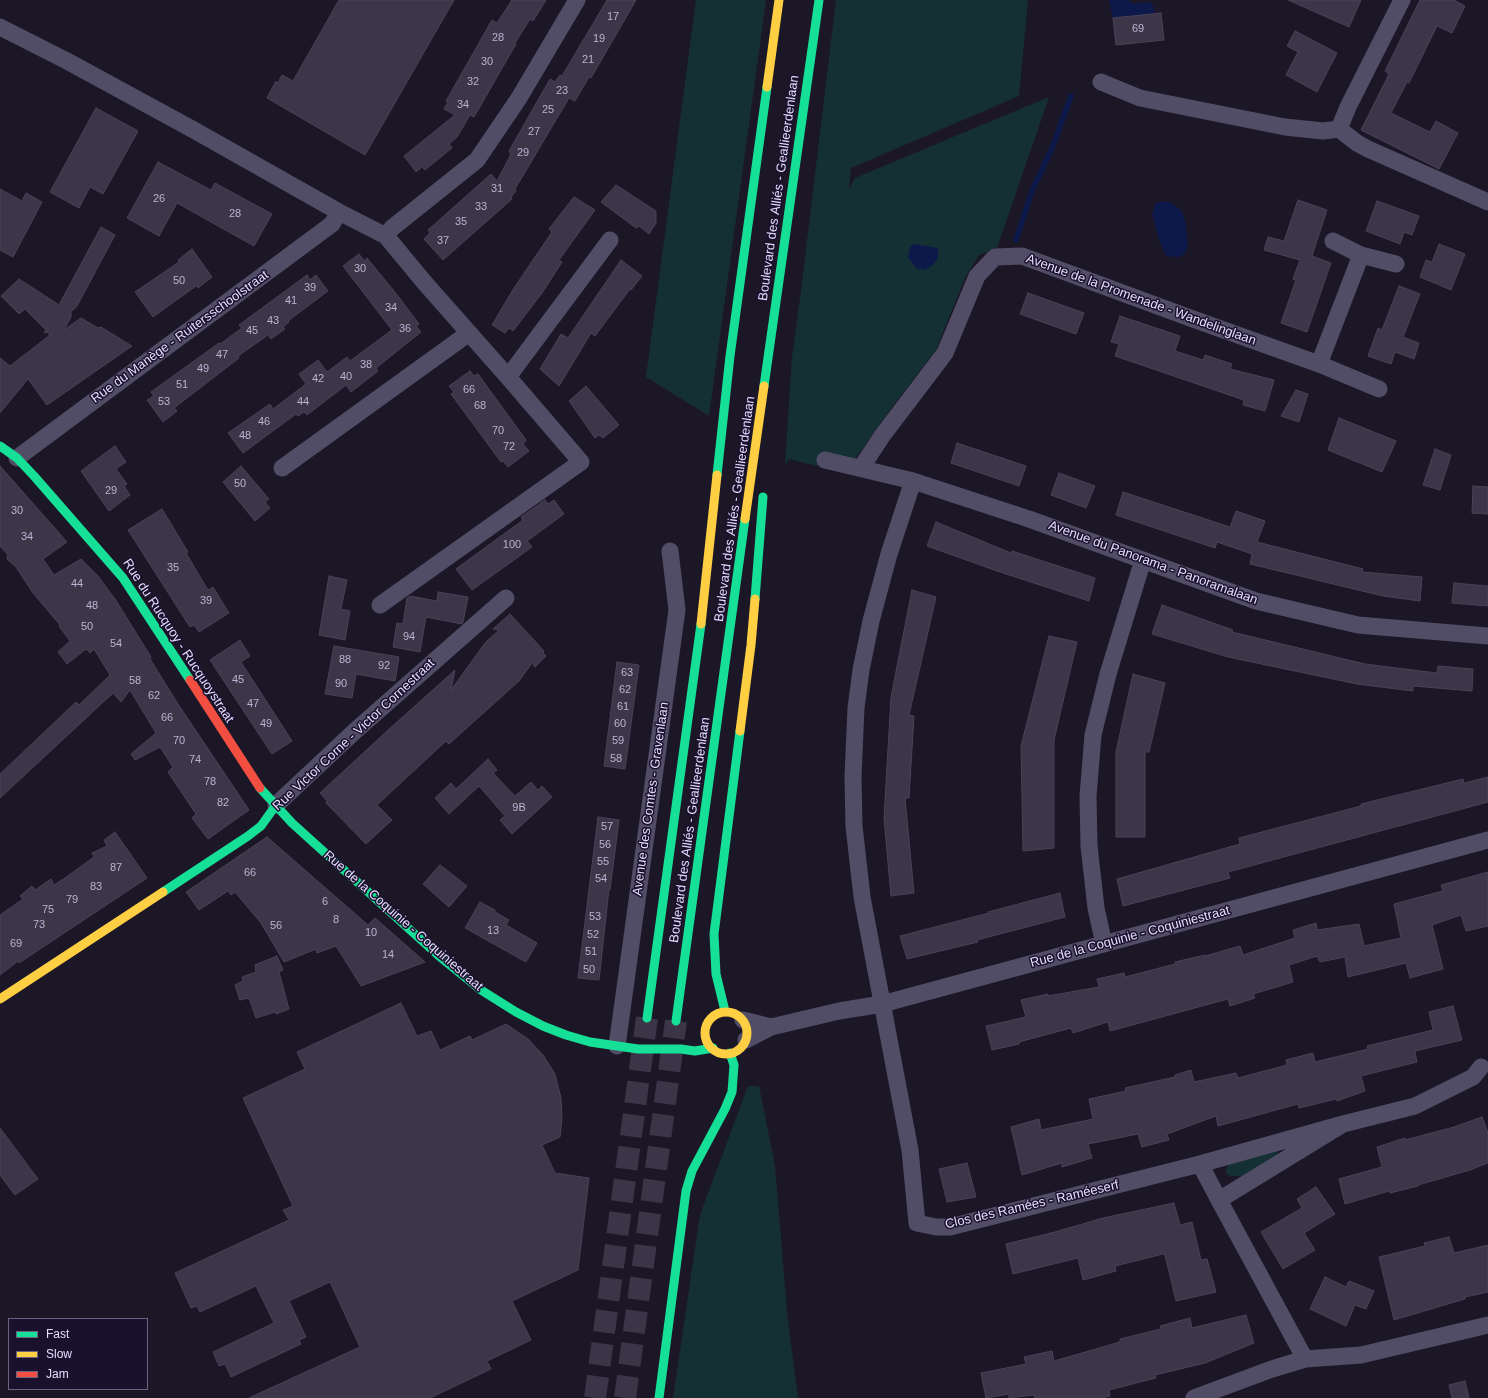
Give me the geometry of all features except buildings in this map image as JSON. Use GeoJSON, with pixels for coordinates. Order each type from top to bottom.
{"type":"FeatureCollection","features":[{"type":"Feature","properties":{"kind":"main road","name":"Boulevard des Alliés - Geallieerdenlaan"},"geometry":{"type":"LineString","coordinates":[[647,1018],[700,630],[731,348],[779,0]]}},
{"type":"Feature","properties":{"kind":"main road","name":"Boulevard des Alliés - Geallieerdenlaan"},"geometry":{"type":"LineString","coordinates":[[676,1021],[784,240],[819,0]]}},
{"type":"Feature","properties":{"kind":"main road"},"geometry":{"type":"LineString","coordinates":[[761,411],[763,458]]}},
{"type":"Feature","properties":{"kind":"main road","name":"Rue du Rucquoy - Rucquoystraat"},"geometry":{"type":"LineString","coordinates":[[0,446],[17,458],[38,480],[123,578],[260,789],[276,805]]}},
{"type":"Feature","properties":{"kind":"main road"},"geometry":{"type":"LineString","coordinates":[[725,1012],[716,974],[714,934],[751,645],[764,489]]}},
{"type":"Feature","properties":{"kind":"main road","name":"Rue Victor Corne - Victor Cornestraat"},"geometry":{"type":"LineString","coordinates":[[0,999],[248,836],[261,826],[276,805]]}},
{"type":"Feature","properties":{"kind":"main road","name":"Rue de la Coquinie - Coquiniestraat"},"geometry":{"type":"LineString","coordinates":[[276,805],[292,823],[439,956],[481,990],[516,1012],[566,1035],[590,1042],[617,1046],[695,1051],[712,1048],[719,1052],[730,1053],[737,1051],[746,1040]]}},
{"type":"Feature","properties":{"kind":"main road","name":"Rue de la Coquinie - Coquiniestraat"},"geometry":{"type":"LineString","coordinates":[[681,1049],[695,1042],[705,1033],[709,1021],[713,1016],[719,1013],[732,1012],[743,1020]]}},
{"type":"Feature","properties":{"kind":"main road"},"geometry":{"type":"LineString","coordinates":[[743,1020],[747,1030],[746,1040]]}},
{"type":"Feature","properties":{"kind":"main road"},"geometry":{"type":"LineString","coordinates":[[705,1033],[708,1043],[712,1048]]}},
{"type":"Feature","properties":{"kind":"main road"},"geometry":{"type":"LineString","coordinates":[[659,1398],[686,1191],[692,1171],[725,1109],[732,1092],[734,1065],[730,1053]]}},
{"type":"Feature","properties":{"kind":"street"},"geometry":{"type":"LineString","coordinates":[[386,236],[392,228],[477,160],[519,98],[577,0]]}},
{"type":"Feature","properties":{"kind":"street"},"geometry":{"type":"LineString","coordinates":[[1339,129],[1348,107],[1402,0]]}},
{"type":"Feature","properties":{"kind":"street"},"geometry":{"type":"LineString","coordinates":[[0,27],[67,61],[192,129],[339,212],[386,236],[580,462],[380,605]]}},
{"type":"Feature","properties":{"kind":"street"},"geometry":{"type":"LineString","coordinates":[[1101,82],[1140,98],[1285,127],[1323,131],[1339,129],[1358,144],[1368,149],[1488,202]]}},
{"type":"Feature","properties":{"kind":"street","name":"Rue du Manège - Ruitersschoolstraat"},"geometry":{"type":"LineString","coordinates":[[17,458],[332,224],[339,212]]}},
{"type":"Feature","properties":{"kind":"street"},"geometry":{"type":"LineString","coordinates":[[508,377],[610,240]]}},
{"type":"Feature","properties":{"kind":"street"},"geometry":{"type":"LineString","coordinates":[[1333,241],[1361,255],[1396,264]]}},
{"type":"Feature","properties":{"kind":"street"},"geometry":{"type":"LineString","coordinates":[[1320,364],[1361,255]]}},
{"type":"Feature","properties":{"kind":"street","name":"Avenue de la Promenade - Wandelinglaan"},"geometry":{"type":"LineString","coordinates":[[861,468],[882,436],[945,353],[977,276],[995,257],[1022,256],[1185,317],[1320,364],[1379,389]]}},
{"type":"Feature","properties":{"kind":"street"},"geometry":{"type":"LineString","coordinates":[[282,468],[469,333]]}},
{"type":"Feature","properties":{"kind":"street","name":"Avenue du Panorama - Panoramalaan"},"geometry":{"type":"LineString","coordinates":[[825,460],[913,481],[1029,519],[1256,600],[1358,625],[1488,636]]}},
{"type":"Feature","properties":{"kind":"street"},"geometry":{"type":"LineString","coordinates":[[882,1004],[869,938],[857,861],[853,746],[861,670],[871,621],[889,554],[913,481]]}},
{"type":"Feature","properties":{"kind":"street","name":"Avenue des Comtes - Gravenlaan"},"geometry":{"type":"LineString","coordinates":[[617,1046],[677,610],[670,551]]}},
{"type":"Feature","properties":{"kind":"street"},"geometry":{"type":"LineString","coordinates":[[1104,944],[1096,908],[1089,846],[1088,796],[1093,735],[1108,674],[1143,560]]}},
{"type":"Feature","properties":{"kind":"street","name":"Rue Victor Corne - Victor Cornestraat"},"geometry":{"type":"LineString","coordinates":[[276,805],[356,731],[506,598]]}},
{"type":"Feature","properties":{"kind":"street","name":"Rue de la Coquinie - Coquiniestraat"},"geometry":{"type":"LineString","coordinates":[[746,1040],[771,1027],[839,1011],[882,1004],[1488,840]]}},
{"type":"Feature","properties":{"kind":"street","name":"Clos des Ramées - Raméeserf"},"geometry":{"type":"LineString","coordinates":[[882,1004],[910,1150],[917,1223],[936,1227],[950,1227],[1200,1164],[1343,1124],[1415,1106],[1473,1077],[1482,1067]]}},
{"type":"Feature","properties":{"kind":"street","name":"Rue de la Coquinie - Coquiniestraat"},"geometry":{"type":"LineString","coordinates":[[743,1020],[771,1027]]}},
{"type":"Feature","properties":{"kind":"street","name":"Clos des Ramées - Raméeserf"},"geometry":{"type":"LineString","coordinates":[[1219,1200],[1343,1124]]}},
{"type":"Feature","properties":{"kind":"street"},"geometry":{"type":"LineString","coordinates":[[1200,1164],[1305,1359]]}},
{"type":"Feature","properties":{"kind":"street"},"geometry":{"type":"LineString","coordinates":[[1194,1398],[1272,1369],[1305,1359],[1361,1355],[1488,1325]]}},
{"type":"Feature","properties":{"kind":"green space"},"geometry":{"type":"Polygon","coordinates":[[[696,0],[766,0],[709,416],[646,377],[696,0]]]}},
{"type":"Feature","properties":{"kind":"green space"},"geometry":{"type":"Polygon","coordinates":[[[836,0],[1028,0],[1019,96],[851,168],[849,189],[855,178],[1049,97],[997,248],[979,255],[965,278],[936,350],[855,459],[821,452],[817,466],[789,459],[785,465],[792,357],[836,0]]]}},
{"type":"Feature","properties":{"kind":"green space"},"geometry":{"type":"Polygon","coordinates":[[[748,1086],[759,1086],[775,1166],[787,1312],[798,1398],[673,1398],[700,1215],[748,1086]]]}},
{"type":"Feature","properties":{"kind":"green space"},"geometry":{"type":"Polygon","coordinates":[[[1277,1149],[1277,1157],[1243,1176],[1229,1176],[1226,1173],[1226,1169],[1231,1161],[1277,1149]]]}},
{"type":"Feature","properties":{"kind":"shaded area"},"geometry":{"type":"Polygon","coordinates":[[[1109,0],[1128,0],[1133,4],[1150,2],[1155,13],[1113,18],[1109,0]]]}},
{"type":"Feature","properties":{"kind":"shaded area"},"geometry":{"type":"Polygon","coordinates":[[[1165,201],[1173,204],[1182,212],[1185,220],[1188,244],[1185,254],[1178,257],[1166,256],[1159,240],[1152,214],[1156,203],[1165,201]]]}},
{"type":"Feature","properties":{"kind":"shaded area"},"geometry":{"type":"Polygon","coordinates":[[[913,244],[938,248],[938,258],[933,265],[924,270],[916,268],[908,257],[910,248],[913,244]]]}},
{"type":"Feature","properties":{"kind":"waterway"},"geometry":{"type":"LineString","coordinates":[[1016,240],[1032,191],[1053,146],[1071,96]]}},
{"type":"Feature","properties":{"kind":"tunnel"},"geometry":{"type":"LineString","coordinates":[[595,1398],[647,1018]]}},
{"type":"Feature","properties":{"kind":"tunnel"},"geometry":{"type":"LineString","coordinates":[[625,1398],[676,1021]]}},
{"type":"Feature","properties":{"kind":"traffic: fast"},"geometry":{"type":"LineString","coordinates":[[764,386],[819,0]]}},
{"type":"Feature","properties":{"kind":"traffic: fast"},"geometry":{"type":"LineString","coordinates":[[717,475],[730,356],[767,87]]}},
{"type":"Feature","properties":{"kind":"traffic: fast"},"geometry":{"type":"LineString","coordinates":[[0,446],[17,458],[34,476],[123,578],[190,680]]}},
{"type":"Feature","properties":{"kind":"traffic: fast"},"geometry":{"type":"LineString","coordinates":[[755,599],[763,497]]}},
{"type":"Feature","properties":{"kind":"traffic: fast"},"geometry":{"type":"LineString","coordinates":[[676,1021],[745,519]]}},
{"type":"Feature","properties":{"kind":"traffic: fast"},"geometry":{"type":"LineString","coordinates":[[647,1018],[701,624]]}},
{"type":"Feature","properties":{"kind":"traffic: fast"},"geometry":{"type":"LineString","coordinates":[[725,1011],[716,974],[714,934],[740,731]]}},
{"type":"Feature","properties":{"kind":"traffic: fast"},"geometry":{"type":"LineString","coordinates":[[260,788],[292,823],[439,956],[481,990],[516,1012],[543,1026],[590,1042],[638,1049],[681,1049],[695,1051],[713,1048]]}},
{"type":"Feature","properties":{"kind":"traffic: fast"},"geometry":{"type":"LineString","coordinates":[[163,892],[261,826],[276,805]]}},
{"type":"Feature","properties":{"kind":"traffic: fast"},"geometry":{"type":"LineString","coordinates":[[659,1398],[686,1191],[692,1171],[725,1109],[732,1092],[734,1065],[730,1053]]}},
{"type":"Feature","properties":{"kind":"traffic: slow"},"geometry":{"type":"LineString","coordinates":[[767,87],[779,0]]}},
{"type":"Feature","properties":{"kind":"traffic: slow"},"geometry":{"type":"LineString","coordinates":[[745,519],[764,386]]}},
{"type":"Feature","properties":{"kind":"traffic: slow"},"geometry":{"type":"LineString","coordinates":[[701,624],[717,475]]}},
{"type":"Feature","properties":{"kind":"traffic: slow"},"geometry":{"type":"LineString","coordinates":[[740,731],[751,645],[755,599]]}},
{"type":"Feature","properties":{"kind":"traffic: slow"},"geometry":{"type":"LineString","coordinates":[[0,999],[163,892]]}},
{"type":"Feature","properties":{"kind":"traffic: slow"},"geometry":{"type":"LineString","coordinates":[[722,1012],[730,1012],[741,1018],[747,1029],[747,1033],[747,1037],[741,1048],[730,1054],[722,1054],[711,1048],[705,1037],[705,1029],[711,1018],[722,1012]]}},
{"type":"Feature","properties":{"kind":"traffic: jam"},"geometry":{"type":"LineString","coordinates":[[190,680],[260,788]]}}]}
